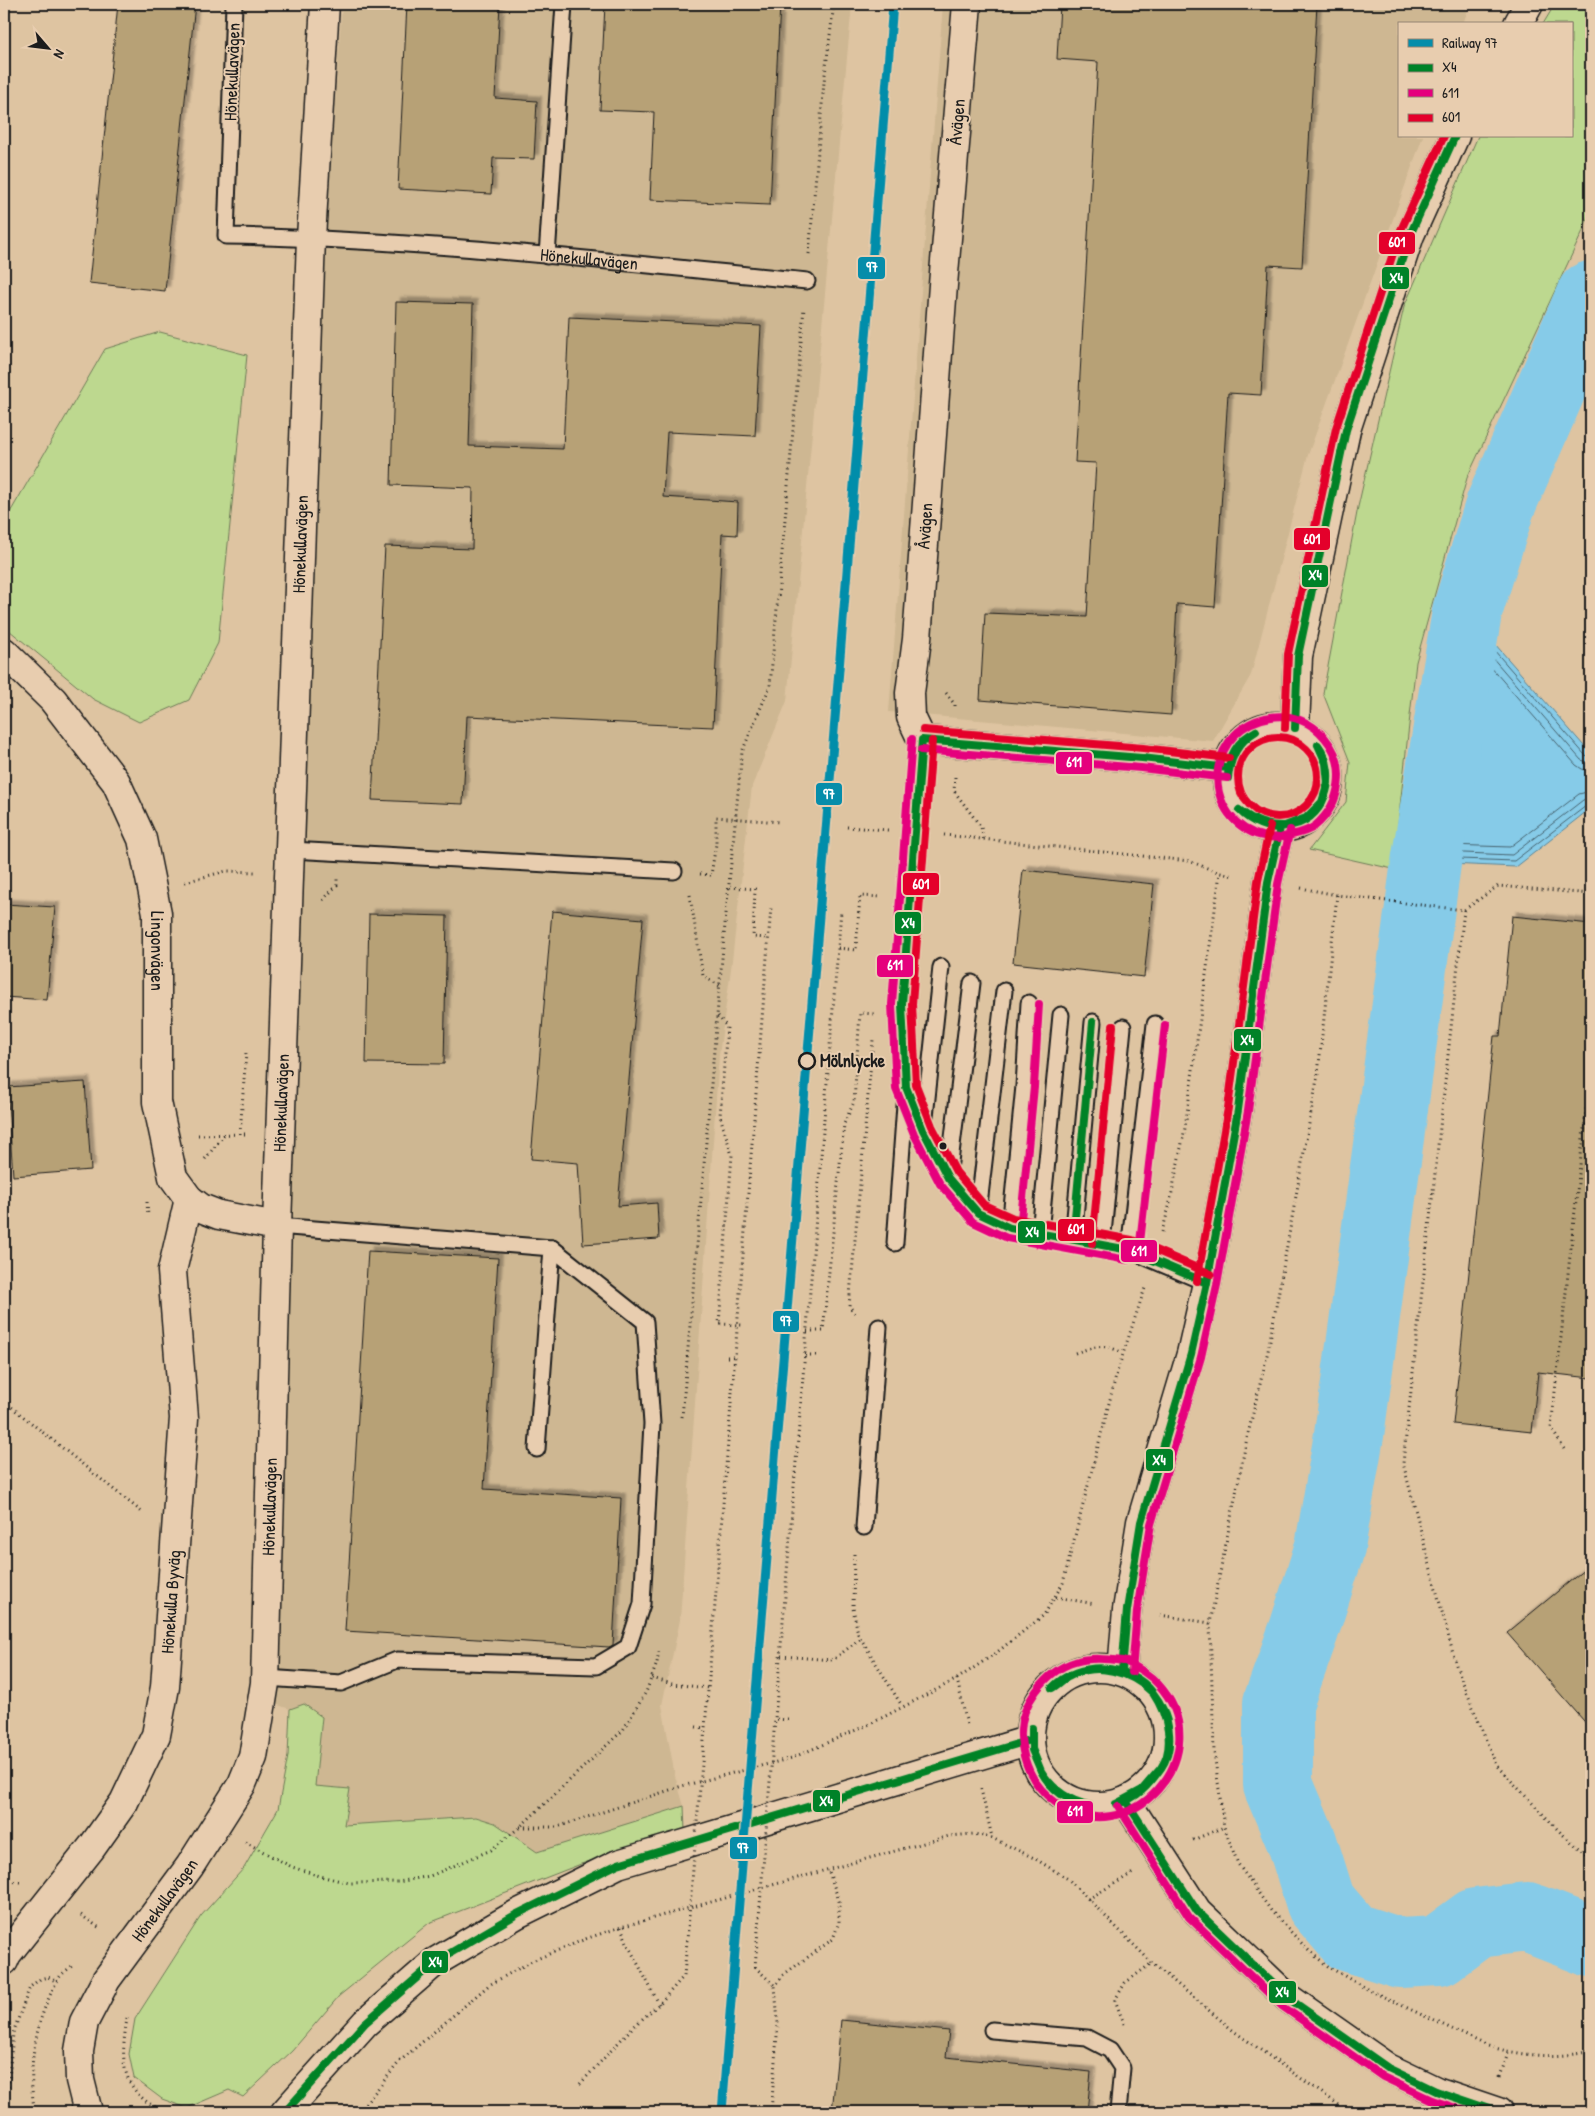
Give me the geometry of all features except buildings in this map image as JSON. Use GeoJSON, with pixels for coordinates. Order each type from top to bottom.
{"type":"FeatureCollection","features":[{"type":"Feature","properties":{"kind":"street","name":"Hönekullavägen"},"geometry":{"type":"LineString","coordinates":[[88,2112],[80,2080],[79,2051],[84,2022],[106,1980],[190,1866],[242,1784],[253,1757],[266,1678],[277,1226],[311,238],[325,4]]}},
{"type":"Feature","properties":{"kind":"street","name":"Åvägen"},"geometry":{"type":"LineString","coordinates":[[922,740],[911,717],[910,693],[916,639],[967,4]]}},
{"type":"Feature","properties":{"kind":"street"},"geometry":{"type":"LineString","coordinates":[[1519,22],[1529,4]]}},
{"type":"Feature","properties":{"kind":"street"},"geometry":{"type":"LineString","coordinates":[[1295,728],[1298,656],[1346,430],[1410,235],[1454,138]]}},
{"type":"Feature","properties":{"kind":"street","name":"Lingonvägen"},"geometry":{"type":"LineString","coordinates":[[4,652],[53,700],[116,782],[142,840],[156,913],[158,1102],[173,1177],[189,1199],[201,1208],[219,1215],[277,1226]]}},
{"type":"Feature","properties":{"kind":"street"},"geometry":{"type":"LineString","coordinates":[[1273,726],[1295,728],[1313,739],[1326,757],[1329,770],[1329,785],[1325,798],[1307,820],[1294,826],[1280,828],[1255,823],[1244,816],[1235,805],[1230,794],[1227,781],[1228,768],[1236,748],[1252,732],[1273,726]]}},
{"type":"Feature","properties":{"kind":"street"},"geometry":{"type":"LineString","coordinates":[[922,740],[1142,758],[1228,768]]}},
{"type":"Feature","properties":{"kind":"street"},"geometry":{"type":"LineString","coordinates":[[1122,1671],[1128,1610],[1141,1522],[1191,1354],[1207,1282],[1238,1110],[1268,882],[1280,828]]}},
{"type":"Feature","properties":{"kind":"street","name":"Hönekulla Byväg"},"geometry":{"type":"LineString","coordinates":[[4,1961],[7,1954],[92,1847],[124,1802],[156,1735],[165,1687],[184,1418],[172,1271],[189,1199]]}},
{"type":"Feature","properties":{"kind":"street"},"geometry":{"type":"LineString","coordinates":[[1101,1668],[1122,1671],[1146,1685],[1162,1707],[1169,1734],[1165,1762],[1149,1786],[1126,1801],[1105,1807],[1083,1805],[1062,1796],[1046,1782],[1035,1762],[1030,1740],[1033,1716],[1044,1695],[1062,1678],[1081,1670],[1101,1668]]}},
{"type":"Feature","properties":{"kind":"street"},"geometry":{"type":"LineString","coordinates":[[285,2112],[365,2023],[435,1962],[517,1914],[618,1864],[1030,1740]]}},
{"type":"Feature","properties":{"kind":"street"},"geometry":{"type":"LineString","coordinates":[[1126,1801],[1197,1911],[1288,1998],[1388,2068],[1436,2091],[1498,2112]]}},
{"type":"Feature","properties":{"kind":"lane","name":"Hönekullavägen"},"geometry":{"type":"LineString","coordinates":[[234,4],[226,236],[311,238],[547,256],[807,282]]}},
{"type":"Feature","properties":{"kind":"lane"},"geometry":{"type":"LineString","coordinates":[[547,256],[564,4]]}},
{"type":"Feature","properties":{"kind":"lane"},"geometry":{"type":"LineString","coordinates":[[894,1243],[906,1087],[902,1004],[922,740]]}},
{"type":"Feature","properties":{"kind":"lane"},"geometry":{"type":"LineString","coordinates":[[291,850],[674,871]]}},
{"type":"Feature","properties":{"kind":"lane"},"geometry":{"type":"LineString","coordinates":[[923,1130],[941,967]]}},
{"type":"Feature","properties":{"kind":"lane"},"geometry":{"type":"LineString","coordinates":[[948,1178],[972,983]]}},
{"type":"Feature","properties":{"kind":"lane"},"geometry":{"type":"LineString","coordinates":[[978,1213],[1004,991]]}},
{"type":"Feature","properties":{"kind":"lane"},"geometry":{"type":"LineString","coordinates":[[1010,1228],[1024,1086],[1029,1003]]}},
{"type":"Feature","properties":{"kind":"lane"},"geometry":{"type":"LineString","coordinates":[[1040,1234],[1061,1015]]}},
{"type":"Feature","properties":{"kind":"lane"},"geometry":{"type":"LineString","coordinates":[[1072,1239],[1093,1022]]}},
{"type":"Feature","properties":{"kind":"lane"},"geometry":{"type":"LineString","coordinates":[[1129,1250],[1155,1024]]}},
{"type":"Feature","properties":{"kind":"lane"},"geometry":{"type":"LineString","coordinates":[[1102,1244],[1123,1027]]}},
{"type":"Feature","properties":{"kind":"lane"},"geometry":{"type":"LineString","coordinates":[[906,1087],[923,1130],[948,1178],[978,1213],[1010,1228],[1129,1250],[1207,1282]]}},
{"type":"Feature","properties":{"kind":"lane"},"geometry":{"type":"LineString","coordinates":[[266,1678],[341,1683],[397,1660],[596,1666],[628,1647],[642,1604],[652,1424],[645,1322],[552,1248],[277,1226]]}},
{"type":"Feature","properties":{"kind":"lane"},"geometry":{"type":"LineString","coordinates":[[537,1449],[552,1248]]}},
{"type":"Feature","properties":{"kind":"lane"},"geometry":{"type":"LineString","coordinates":[[864,1527],[879,1326]]}},
{"type":"Feature","properties":{"kind":"lane"},"geometry":{"type":"LineString","coordinates":[[992,2030],[1087,2038],[1110,2050],[1122,2068],[1118,2112]]}},
{"type":"Feature","properties":{"kind":"path"},"geometry":{"type":"LineString","coordinates":[[682,1423],[742,752],[770,686],[824,82],[834,4]]}},
{"type":"Feature","properties":{"kind":"path"},"geometry":{"type":"LineString","coordinates":[[716,844],[716,817],[780,822]]}},
{"type":"Feature","properties":{"kind":"path"},"geometry":{"type":"LineString","coordinates":[[847,827],[914,831],[984,841],[1189,861],[1220,873],[1337,895],[1452,909],[1464,910],[1498,886],[1591,894]]}},
{"type":"Feature","properties":{"kind":"path"},"geometry":{"type":"LineString","coordinates":[[190,881],[226,871],[258,872]]}},
{"type":"Feature","properties":{"kind":"path"},"geometry":{"type":"LineString","coordinates":[[674,871],[690,894],[703,976],[720,986]]}},
{"type":"Feature","properties":{"kind":"path"},"geometry":{"type":"LineString","coordinates":[[520,1827],[557,1827],[682,1786],[792,1758],[870,1724],[957,1679],[996,1653],[1044,1615],[1056,1598],[1063,1583],[1123,1352],[1154,1260],[1169,1206],[1185,1128],[1220,873]]}},
{"type":"Feature","properties":{"kind":"path"},"geometry":{"type":"LineString","coordinates":[[730,887],[755,889],[753,937],[768,938]]}},
{"type":"Feature","properties":{"kind":"path"},"geometry":{"type":"LineString","coordinates":[[1337,895],[1318,1074],[1268,1351],[1210,1624],[1214,1752],[1224,1826],[1238,1864],[1272,1912],[1310,1952],[1329,1967],[1382,1996],[1488,2046],[1508,2052],[1544,2056],[1574,2055],[1591,2051]]}},
{"type":"Feature","properties":{"kind":"path"},"geometry":{"type":"LineString","coordinates":[[838,948],[856,950],[860,896],[885,898]]}},
{"type":"Feature","properties":{"kind":"path"},"geometry":{"type":"LineString","coordinates":[[580,2084],[684,1976],[771,907]]}},
{"type":"Feature","properties":{"kind":"path"},"geometry":{"type":"LineString","coordinates":[[1464,910],[1403,1462],[1456,1665],[1496,1765],[1561,1834],[1591,1859]]}},
{"type":"Feature","properties":{"kind":"path"},"geometry":{"type":"LineString","coordinates":[[771,2112],[778,2024],[774,1986],[755,1966],[841,911]]}},
{"type":"Feature","properties":{"kind":"path"},"geometry":{"type":"LineString","coordinates":[[807,1331],[823,1331],[844,1124],[854,1102],[860,1013],[876,1014],[875,1024]]}},
{"type":"Feature","properties":{"kind":"path"},"geometry":{"type":"LineString","coordinates":[[718,1015],[727,1027],[720,1116],[732,1155],[719,1324],[742,1324]]}},
{"type":"Feature","properties":{"kind":"path"},"geometry":{"type":"LineString","coordinates":[[858,1317],[849,1306],[874,1034]]}},
{"type":"Feature","properties":{"kind":"path"},"geometry":{"type":"LineString","coordinates":[[1564,1449],[1552,1428],[1591,1065]]}},
{"type":"Feature","properties":{"kind":"path"},"geometry":{"type":"LineString","coordinates":[[147,1192],[148,1221]]}},
{"type":"Feature","properties":{"kind":"path"},"geometry":{"type":"LineString","coordinates":[[1075,1353],[1100,1345],[1123,1352]]}},
{"type":"Feature","properties":{"kind":"path"},"geometry":{"type":"LineString","coordinates":[[805,1355],[818,1355]]}},
{"type":"Feature","properties":{"kind":"path"},"geometry":{"type":"LineString","coordinates":[[727,1357],[734,1357]]}},
{"type":"Feature","properties":{"kind":"path"},"geometry":{"type":"LineString","coordinates":[[4,1401],[144,1514]]}},
{"type":"Feature","properties":{"kind":"path"},"geometry":{"type":"LineString","coordinates":[[854,1553],[853,1608],[858,1634],[902,1706]]}},
{"type":"Feature","properties":{"kind":"path"},"geometry":{"type":"LineString","coordinates":[[781,1656],[833,1660],[861,1638]]}},
{"type":"Feature","properties":{"kind":"path"},"geometry":{"type":"LineString","coordinates":[[244,1842],[292,1867],[349,1883],[398,1882],[430,1876],[467,1862],[491,1850],[520,1827],[623,1730],[646,1692],[652,1678],[657,1663],[660,1643]]}},
{"type":"Feature","properties":{"kind":"path"},"geometry":{"type":"LineString","coordinates":[[652,1678],[672,1684],[708,1688]]}},
{"type":"Feature","properties":{"kind":"path"},"geometry":{"type":"LineString","coordinates":[[775,1719],[788,1720]]}},
{"type":"Feature","properties":{"kind":"path"},"geometry":{"type":"LineString","coordinates":[[696,1727],[705,1728]]}},
{"type":"Feature","properties":{"kind":"path"},"geometry":{"type":"LineString","coordinates":[[359,2112],[400,2061],[489,1985],[532,1961],[588,1938],[621,1927],[949,1836],[974,1834],[992,1838],[1034,1858],[1068,1879],[1152,1963],[1235,2032],[1349,2112]]}},
{"type":"Feature","properties":{"kind":"path"},"geometry":{"type":"LineString","coordinates":[[774,1986],[783,1975],[833,1939],[839,1922],[839,1901],[828,1869]]}},
{"type":"Feature","properties":{"kind":"path"},"geometry":{"type":"LineString","coordinates":[[4,1882],[30,1882]]}},
{"type":"Feature","properties":{"kind":"path"},"geometry":{"type":"LineString","coordinates":[[621,1927],[628,1945],[659,2004]]}},
{"type":"Feature","properties":{"kind":"path"},"geometry":{"type":"LineString","coordinates":[[1110,2050],[1127,2031],[1115,2000],[1125,1982],[1152,1963]]}},
{"type":"Feature","properties":{"kind":"path"},"geometry":{"type":"LineString","coordinates":[[6,2112],[12,2034],[30,1988],[40,1979],[48,1977],[57,1982]]}},
{"type":"Feature","properties":{"kind":"path"},"geometry":{"type":"LineString","coordinates":[[212,2112],[222,2107],[227,2112]]}},
{"type":"Feature","properties":{"kind":"shaded area"},"geometry":{"type":"Polygon","coordinates":[[[342,4],[852,4],[787,701],[752,786],[719,1055],[680,1620],[662,1705],[675,1776],[684,1806],[537,1852],[495,1823],[476,1817],[344,1826],[315,1787],[322,1717],[304,1704],[290,1709],[275,1704],[298,947],[307,791],[324,260],[342,4]]]}},
{"type":"Feature","properties":{"kind":"shaded area"},"geometry":{"type":"Polygon","coordinates":[[[943,4],[1470,4],[1464,22],[1398,22],[1398,138],[1422,138],[1308,455],[1251,675],[1213,741],[889,712],[943,4]]]}},
{"type":"Feature","properties":{"kind":"green space"},"geometry":{"type":"Polygon","coordinates":[[[1555,4],[1591,4],[1591,209],[1582,233],[1467,478],[1416,662],[1393,869],[1309,850],[1346,802],[1350,762],[1323,693],[1358,507],[1404,307],[1477,138],[1572,138],[1572,22],[1544,22],[1555,4]]]}},
{"type":"Feature","properties":{"kind":"green space"},"geometry":{"type":"Polygon","coordinates":[[[160,332],[247,355],[218,643],[189,700],[139,722],[93,699],[4,626],[4,521],[105,349],[160,332]]]}},
{"type":"Feature","properties":{"kind":"green space"},"geometry":{"type":"Polygon","coordinates":[[[304,1704],[322,1717],[315,1786],[350,1789],[344,1825],[476,1817],[495,1823],[537,1852],[684,1806],[685,1831],[581,1864],[429,1923],[339,1996],[292,2051],[243,2097],[229,2090],[187,2108],[162,2099],[134,2078],[129,2054],[135,2019],[201,1916],[244,1868],[278,1809],[288,1756],[290,1709],[304,1704]]]}},
{"type":"Feature","properties":{"kind":"water"},"geometry":{"type":"Polygon","coordinates":[[[1467,612],[1591,754],[1591,808],[1516,867],[1426,863],[1467,612]]]}},
{"type":"Feature","properties":{"kind":"waterway"},"geometry":{"type":"LineString","coordinates":[[1591,296],[1500,506],[1467,612],[1426,863],[1349,1435],[1330,1547],[1304,1630],[1278,1703],[1278,1785],[1302,1842],[1321,1903],[1350,1937],[1400,1953],[1438,1951],[1476,1923],[1527,1917],[1591,1942]]}},
{"type":"Feature","properties":{"kind":"rail line","name":"97"},"geometry":{"type":"LineString","coordinates":[[722,2112],[893,4]]}},
{"type":"Feature","properties":{"kind":"transit line","name":"601"},"geometry":{"type":"LineString","coordinates":[[1285,728],[1288,654],[1336,428],[1400,232],[1443,138]]}},
{"type":"Feature","properties":{"kind":"transit line","name":"X4"},"geometry":{"type":"LineString","coordinates":[[1295,728],[1298,656],[1346,430],[1410,235],[1454,138]]}},
{"type":"Feature","properties":{"kind":"transit line","name":"611"},"geometry":{"type":"LineString","coordinates":[[1279,838],[1253,833],[1235,821],[1224,805],[1218,787],[1218,769],[1224,751],[1235,735],[1250,724],[1279,716],[1301,720],[1320,732],[1332,749],[1337,760],[1339,772],[1336,796],[1324,817],[1308,830],[1283,837]]}},
{"type":"Feature","properties":{"kind":"transit line","name":"601"},"geometry":{"type":"LineString","coordinates":[[923,730],[1143,748],[1229,758]]}},
{"type":"Feature","properties":{"kind":"transit line","name":"X4"},"geometry":{"type":"LineString","coordinates":[[1228,778],[1228,770],[1235,750],[1244,739],[1256,731]]}},
{"type":"Feature","properties":{"kind":"transit line","name":"X4"},"geometry":{"type":"LineString","coordinates":[[1228,778],[1236,751],[1244,740],[1256,731]]}},
{"type":"Feature","properties":{"kind":"transit line","name":"601"},"geometry":{"type":"LineString","coordinates":[[1278,737],[1293,740],[1306,749],[1315,762],[1318,777],[1315,792],[1306,805],[1293,814],[1278,817],[1263,814],[1250,805],[1241,792],[1238,777],[1241,762],[1250,749],[1263,740],[1278,737]]}},
{"type":"Feature","properties":{"kind":"transit line","name":"611"},"geometry":{"type":"LineString","coordinates":[[912,739],[892,1004],[896,1089],[914,1134],[940,1184],[973,1222],[1007,1238],[1127,1260],[1136,1257],[1139,1251],[1165,1025]]}},
{"type":"Feature","properties":{"kind":"transit line","name":"X4"},"geometry":{"type":"LineString","coordinates":[[922,740],[902,1004],[906,1087],[923,1130],[948,1178],[978,1213],[1010,1228],[1129,1250],[1207,1283]]}},
{"type":"Feature","properties":{"kind":"transit line","name":"X4"},"geometry":{"type":"LineString","coordinates":[[922,740],[1142,758],[1228,768]]}},
{"type":"Feature","properties":{"kind":"transit line","name":"601"},"geometry":{"type":"LineString","coordinates":[[932,741],[912,1004],[916,1085],[932,1126],[956,1172],[984,1205],[1013,1218],[1132,1240],[1211,1274]]}},
{"type":"Feature","properties":{"kind":"transit line","name":"X4"},"geometry":{"type":"LineString","coordinates":[[1285,826],[1306,818],[1322,802],[1328,783],[1326,763],[1318,745]]}},
{"type":"Feature","properties":{"kind":"transit line","name":"X4"},"geometry":{"type":"LineString","coordinates":[[1285,826],[1299,823],[1310,817],[1319,808],[1325,796],[1328,770],[1325,757],[1318,745]]}},
{"type":"Feature","properties":{"kind":"transit line","name":"611"},"geometry":{"type":"LineString","coordinates":[[921,750],[1141,768],[1227,778]]}},
{"type":"Feature","properties":{"kind":"transit line","name":"X4"},"geometry":{"type":"LineString","coordinates":[[1239,810],[1260,822],[1285,826]]}},
{"type":"Feature","properties":{"kind":"transit line","name":"X4"},"geometry":{"type":"LineString","coordinates":[[1239,810],[1260,824],[1273,828],[1285,826]]}},
{"type":"Feature","properties":{"kind":"transit line","name":"601"},"geometry":{"type":"LineString","coordinates":[[1197,1281],[1228,1108],[1258,881],[1270,826]]}},
{"type":"Feature","properties":{"kind":"transit line","name":"X4"},"geometry":{"type":"LineString","coordinates":[[1122,1671],[1127,1610],[1141,1522],[1191,1354],[1207,1283],[1238,1110],[1268,882],[1280,828]]}},
{"type":"Feature","properties":{"kind":"transit line","name":"611"},"geometry":{"type":"LineString","coordinates":[[1132,1672],[1137,1611],[1151,1524],[1201,1357],[1217,1285],[1248,1111],[1278,884],[1290,830]]}},
{"type":"Feature","properties":{"kind":"transit line","name":"611"},"geometry":{"type":"LineString","coordinates":[[1020,1229],[1034,1087],[1039,1004]]}},
{"type":"Feature","properties":{"kind":"transit line","name":"X4"},"geometry":{"type":"LineString","coordinates":[[1073,1239],[1093,1022]]}},
{"type":"Feature","properties":{"kind":"transit line","name":"601"},"geometry":{"type":"LineString","coordinates":[[1092,1243],[1113,1026]]}},
{"type":"Feature","properties":{"kind":"transit line","name":"611"},"geometry":{"type":"LineString","coordinates":[[1123,1661],[1087,1659],[1064,1667],[1054,1673],[1036,1691],[1024,1713],[1021,1737],[1024,1756],[1030,1773],[1047,1796],[1055,1802],[1083,1815],[1111,1816],[1137,1807],[1158,1789],[1173,1766],[1179,1739],[1175,1711],[1155,1680],[1127,1662]]}},
{"type":"Feature","properties":{"kind":"transit line","name":"X4"},"geometry":{"type":"LineString","coordinates":[[1052,1688],[1063,1679],[1076,1673],[1089,1669],[1104,1668],[1118,1670],[1131,1675],[1153,1693]]}},
{"type":"Feature","properties":{"kind":"transit line","name":"X4"},"geometry":{"type":"LineString","coordinates":[[1052,1688],[1079,1672],[1101,1669],[1124,1674],[1135,1679],[1153,1693]]}},
{"type":"Feature","properties":{"kind":"transit line","name":"X4"},"geometry":{"type":"LineString","coordinates":[[1153,1693],[1163,1710],[1169,1730],[1168,1750],[1161,1768]]}},
{"type":"Feature","properties":{"kind":"transit line","name":"X4"},"geometry":{"type":"LineString","coordinates":[[1153,1693],[1162,1710],[1168,1730],[1168,1750],[1161,1768]]}},
{"type":"Feature","properties":{"kind":"transit line","name":"X4"},"geometry":{"type":"LineString","coordinates":[[1032,1728],[1032,1749],[1041,1771]]}},
{"type":"Feature","properties":{"kind":"transit line","name":"X4"},"geometry":{"type":"LineString","coordinates":[[1032,1728],[1032,1750],[1041,1771]]}},
{"type":"Feature","properties":{"kind":"transit line","name":"X4"},"geometry":{"type":"LineString","coordinates":[[285,2112],[365,2023],[435,1962],[517,1914],[618,1864],[1030,1740]]}},
{"type":"Feature","properties":{"kind":"transit line","name":"X4"},"geometry":{"type":"LineString","coordinates":[[1116,1804],[1142,1790],[1161,1768]]}},
{"type":"Feature","properties":{"kind":"transit line","name":"X4"},"geometry":{"type":"LineString","coordinates":[[1116,1804],[1136,1795],[1152,1780],[1161,1768]]}},
{"type":"Feature","properties":{"kind":"transit line","name":"X4"},"geometry":{"type":"LineString","coordinates":[[1041,1771],[1056,1789],[1075,1801],[1089,1805]]}},
{"type":"Feature","properties":{"kind":"transit line","name":"X4"},"geometry":{"type":"LineString","coordinates":[[1041,1771],[1050,1784],[1061,1794],[1074,1801],[1089,1805]]}},
{"type":"Feature","properties":{"kind":"transit line","name":"X4"},"geometry":{"type":"LineString","coordinates":[[1126,1801],[1197,1911],[1288,1998],[1388,2068],[1436,2091],[1498,2112]]}},
{"type":"Feature","properties":{"kind":"transit line","name":"611"},"geometry":{"type":"LineString","coordinates":[[1118,1806],[1189,1917],[1282,2006],[1383,2077],[1432,2100],[1468,2112]]}},
{"type":"Feature","properties":{"kind":"place","name":"Mölnlycke"},"geometry":{"type":"Point","coordinates":[807,1061]}}]}
